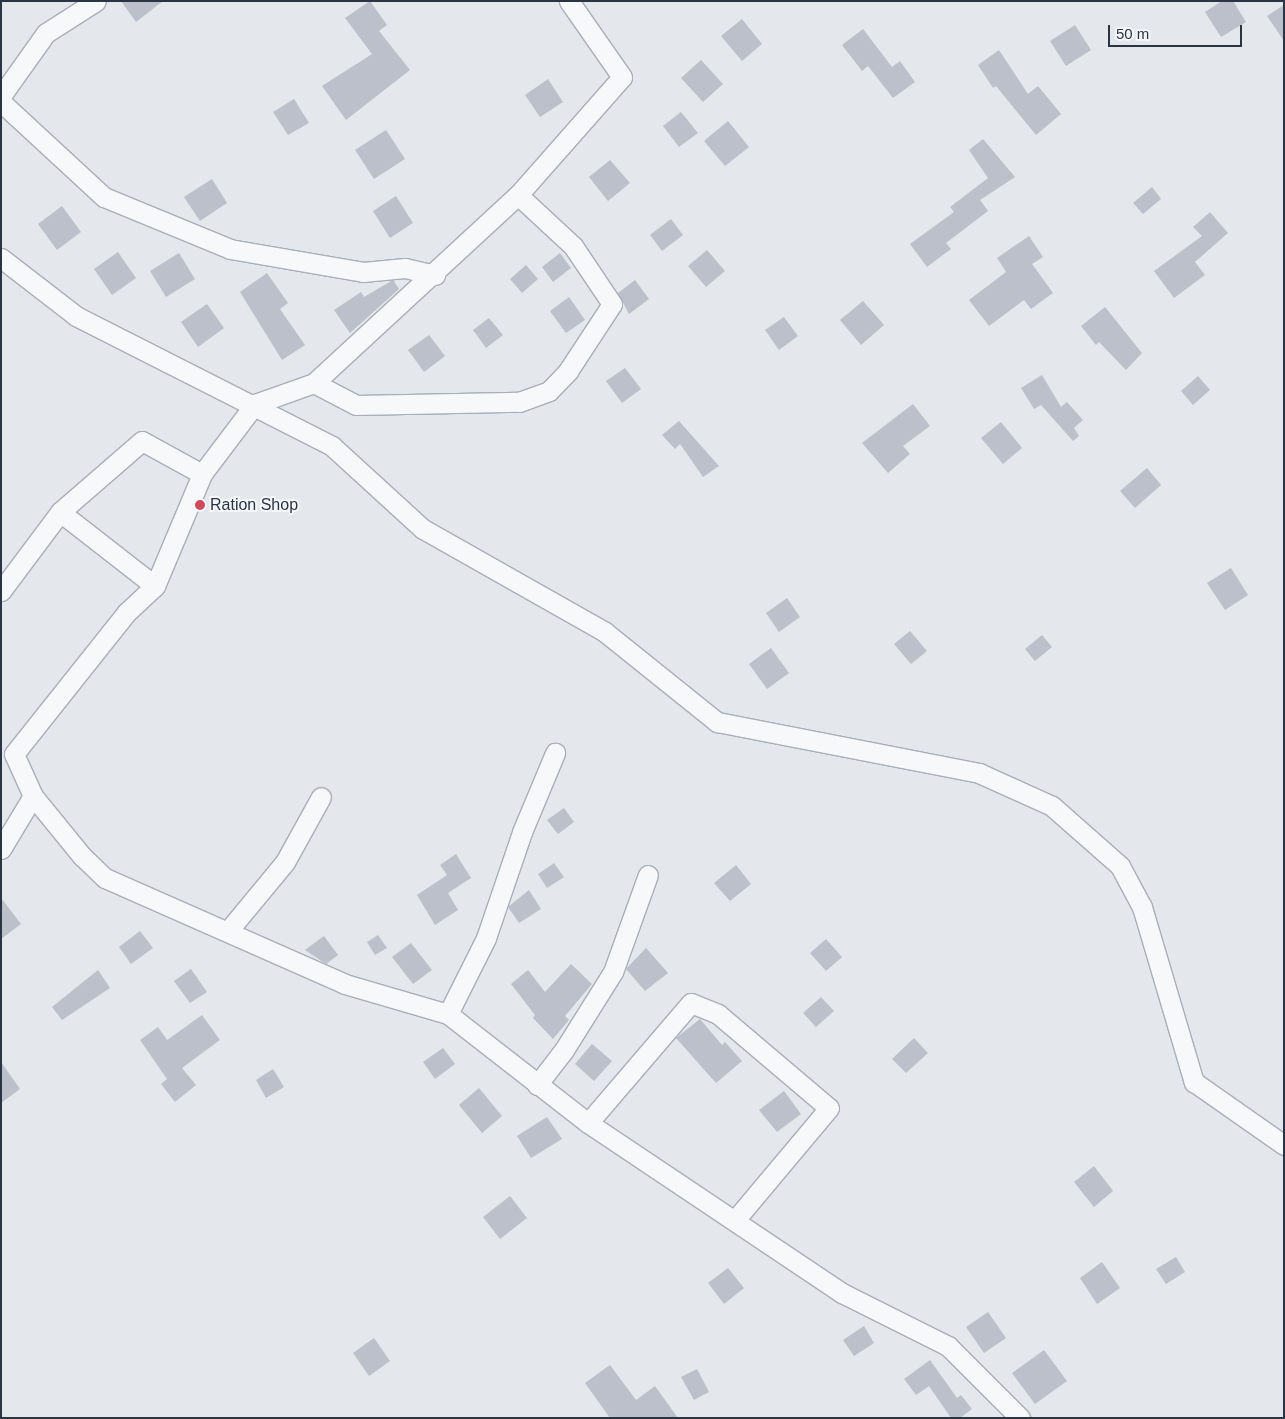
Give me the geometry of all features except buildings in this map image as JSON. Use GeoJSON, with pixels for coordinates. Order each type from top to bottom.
{"type":"FeatureCollection","features":[{"type":"Feature","properties":{"kind":"street"},"geometry":{"type":"LineString","coordinates":[[1,96],[46,34],[96,1]]}},
{"type":"Feature","properties":{"kind":"street"},"geometry":{"type":"LineString","coordinates":[[569,1],[622,77],[518,195],[436,275],[314,383],[255,404],[202,474],[155,586],[126,612],[7,750],[33,796],[82,856],[105,878],[345,984],[448,1014],[588,1123],[842,1293],[948,1346],[1020,1418]]}},
{"type":"Feature","properties":{"kind":"street"},"geometry":{"type":"LineString","coordinates":[[1,102],[104,197],[230,249],[363,272],[405,268],[436,275]]}},
{"type":"Feature","properties":{"kind":"street"},"geometry":{"type":"LineString","coordinates":[[314,383],[356,405],[520,402],[549,391],[568,371],[612,304],[573,246],[518,195]]}},
{"type":"Feature","properties":{"kind":"street"},"geometry":{"type":"LineString","coordinates":[[1,258],[76,316],[255,404],[332,446],[423,529],[605,632],[717,722],[978,773],[1052,806],[1120,866],[1142,907],[1194,1082],[1284,1145]]}},
{"type":"Feature","properties":{"kind":"street"},"geometry":{"type":"LineString","coordinates":[[1,591],[60,512],[142,441],[202,474]]}},
{"type":"Feature","properties":{"kind":"street"},"geometry":{"type":"LineString","coordinates":[[60,512],[155,586]]}},
{"type":"Feature","properties":{"kind":"street"},"geometry":{"type":"LineString","coordinates":[[448,1014],[486,938],[522,832],[555,753]]}},
{"type":"Feature","properties":{"kind":"street"},"geometry":{"type":"LineString","coordinates":[[1,849],[33,796]]}},
{"type":"Feature","properties":{"kind":"street"},"geometry":{"type":"LineString","coordinates":[[228,931],[285,862],[321,798]]}},
{"type":"Feature","properties":{"kind":"street"},"geometry":{"type":"LineString","coordinates":[[537,1085],[564,1050],[613,972],[648,875]]}},
{"type":"Feature","properties":{"kind":"street"},"geometry":{"type":"LineString","coordinates":[[588,1123],[691,1003],[718,1014],[829,1108],[735,1220]]}},
{"type":"Feature","properties":{"kind":"place","name":"Ration Shop"},"geometry":{"type":"Point","coordinates":[200,505]}}]}
